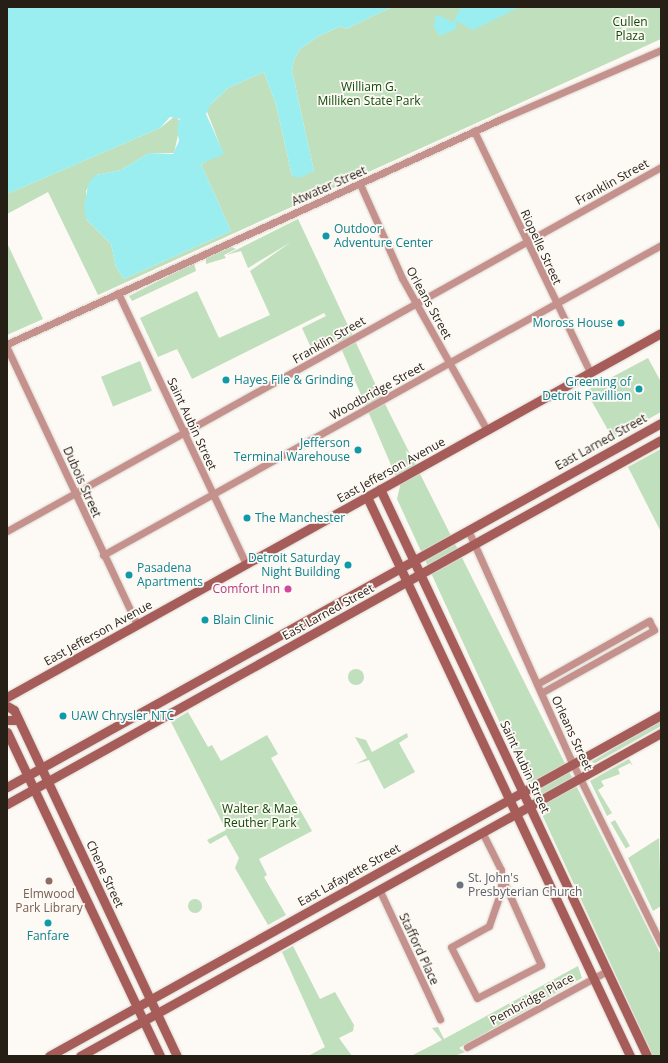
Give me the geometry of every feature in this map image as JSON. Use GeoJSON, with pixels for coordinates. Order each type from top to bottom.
{"type":"FeatureCollection","features":[{"type":"Feature","properties":{"kind":"street","name":"Atwater Street"},"geometry":{"type":"LineString","coordinates":[[7,344],[474,131],[661,50]]}},
{"type":"Feature","properties":{"kind":"street","name":"Riopelle Street"},"geometry":{"type":"LineString","coordinates":[[474,131],[590,372]]}},
{"type":"Feature","properties":{"kind":"street","name":"Franklin Street"},"geometry":{"type":"LineString","coordinates":[[7,531],[183,435],[661,167]]}},
{"type":"Feature","properties":{"kind":"street","name":"Orleans Street"},"geometry":{"type":"LineString","coordinates":[[360,184],[416,304],[487,430]]}},
{"type":"Feature","properties":{"kind":"street","name":"Woodbridge Street"},"geometry":{"type":"LineString","coordinates":[[103,556],[661,245]]}},
{"type":"Feature","properties":{"kind":"street","name":"Saint Aubin Street"},"geometry":{"type":"LineString","coordinates":[[118,293],[183,435],[246,564]]}},
{"type":"Feature","properties":{"kind":"street","name":"East Jefferson Avenue"},"geometry":{"type":"LineString","coordinates":[[7,697],[661,333]]}},
{"type":"Feature","properties":{"kind":"street","name":"Dubois Street"},"geometry":{"type":"LineString","coordinates":[[7,348],[103,556],[137,624]]}},
{"type":"Feature","properties":{"kind":"street","name":"East Larned Street"},"geometry":{"type":"LineString","coordinates":[[11,785],[661,423]]}},
{"type":"Feature","properties":{"kind":"street","name":"East Larned Street"},"geometry":{"type":"LineString","coordinates":[[7,804],[661,440]]}},
{"type":"Feature","properties":{"kind":"street","name":"Saint Aubin Street"},"geometry":{"type":"LineString","coordinates":[[380,490],[409,546],[647,1056]]}},
{"type":"Feature","properties":{"kind":"street"},"geometry":{"type":"LineString","coordinates":[[367,497],[379,516],[396,552],[459,691],[630,1056]]}},
{"type":"Feature","properties":{"kind":"street"},"geometry":{"type":"LineString","coordinates":[[519,501],[527,515]]}},
{"type":"Feature","properties":{"kind":"street"},"geometry":{"type":"LineString","coordinates":[[379,516],[390,510]]}},
{"type":"Feature","properties":{"kind":"street"},"geometry":{"type":"LineString","coordinates":[[483,521],[482,530],[489,536]]}},
{"type":"Feature","properties":{"kind":"street","name":"Orleans Street"},"geometry":{"type":"LineString","coordinates":[[468,530],[573,765],[661,944]]}},
{"type":"Feature","properties":{"kind":"street"},"geometry":{"type":"LineString","coordinates":[[396,552],[409,546]]}},
{"type":"Feature","properties":{"kind":"street"},"geometry":{"type":"LineString","coordinates":[[389,574],[396,588]]}},
{"type":"Feature","properties":{"kind":"street"},"geometry":{"type":"LineString","coordinates":[[415,594],[428,588]]}},
{"type":"Feature","properties":{"kind":"street"},"geometry":{"type":"LineString","coordinates":[[322,611],[329,625]]}},
{"type":"Feature","properties":{"kind":"street"},"geometry":{"type":"LineString","coordinates":[[537,684],[649,621],[654,630],[541,693]]}},
{"type":"Feature","properties":{"kind":"street"},"geometry":{"type":"LineString","coordinates":[[595,651],[600,660]]}},
{"type":"Feature","properties":{"kind":"street"},"geometry":{"type":"LineString","coordinates":[[216,670],[224,684]]}},
{"type":"Feature","properties":{"kind":"street"},"geometry":{"type":"LineString","coordinates":[[459,691],[473,684]]}},
{"type":"Feature","properties":{"kind":"street","name":"Chene Street"},"geometry":{"type":"LineString","coordinates":[[7,706],[18,720],[177,1056]]}},
{"type":"Feature","properties":{"kind":"street","name":"East Lafayette Street"},"geometry":{"type":"LineString","coordinates":[[49,1056],[661,715]]}},
{"type":"Feature","properties":{"kind":"street"},"geometry":{"type":"LineString","coordinates":[[7,720],[18,720]]}},
{"type":"Feature","properties":{"kind":"street"},"geometry":{"type":"LineString","coordinates":[[7,732],[160,1056]]}},
{"type":"Feature","properties":{"kind":"street"},"geometry":{"type":"LineString","coordinates":[[80,1056],[482,832],[529,804],[661,733]]}},
{"type":"Feature","properties":{"kind":"street"},"geometry":{"type":"LineString","coordinates":[[19,758],[28,760],[33,752]]}},
{"type":"Feature","properties":{"kind":"street"},"geometry":{"type":"LineString","coordinates":[[588,755],[590,766],[599,767]]}},
{"type":"Feature","properties":{"kind":"street"},"geometry":{"type":"LineString","coordinates":[[56,759],[56,768],[63,773]]}},
{"type":"Feature","properties":{"kind":"street"},"geometry":{"type":"LineString","coordinates":[[503,784],[518,779]]}},
{"type":"Feature","properties":{"kind":"street"},"geometry":{"type":"LineString","coordinates":[[11,785],[21,796]]}},
{"type":"Feature","properties":{"kind":"street"},"geometry":{"type":"LineString","coordinates":[[41,804],[46,797],[55,798]]}},
{"type":"Feature","properties":{"kind":"street"},"geometry":{"type":"LineString","coordinates":[[494,808],[502,813],[503,819]]}},
{"type":"Feature","properties":{"kind":"street"},"geometry":{"type":"LineString","coordinates":[[523,827],[529,821],[537,821]]}},
{"type":"Feature","properties":{"kind":"street"},"geometry":{"type":"LineString","coordinates":[[482,832],[502,870],[503,880],[541,965],[477,998],[451,947],[489,926],[503,880]]}},
{"type":"Feature","properties":{"kind":"street"},"geometry":{"type":"LineString","coordinates":[[432,842],[440,855]]}},
{"type":"Feature","properties":{"kind":"street"},"geometry":{"type":"LineString","coordinates":[[70,864],[84,857]]}},
{"type":"Feature","properties":{"kind":"street","name":"Stafford Place"},"geometry":{"type":"LineString","coordinates":[[379,889],[440,1019]]}},
{"type":"Feature","properties":{"kind":"street"},"geometry":{"type":"LineString","coordinates":[[101,930],[114,923]]}},
{"type":"Feature","properties":{"kind":"street"},"geometry":{"type":"LineString","coordinates":[[287,923],[295,936]]}},
{"type":"Feature","properties":{"kind":"street","name":"Pembridge Place"},"geometry":{"type":"LineString","coordinates":[[468,1047],[607,971]]}},
{"type":"Feature","properties":{"kind":"street"},"geometry":{"type":"LineString","coordinates":[[129,991],[137,992],[143,984]]}},
{"type":"Feature","properties":{"kind":"street"},"geometry":{"type":"LineString","coordinates":[[164,992],[163,999],[170,1006]]}},
{"type":"Feature","properties":{"kind":"street"},"geometry":{"type":"LineString","coordinates":[[121,1016],[128,1021],[128,1029]]}},
{"type":"Feature","properties":{"kind":"street"},"geometry":{"type":"LineString","coordinates":[[150,1036],[156,1030],[165,1030]]}},
{"type":"Feature","properties":{"kind":"green space","name":"William G. Milliken State Park"},"geometry":{"type":"Polygon","coordinates":[[[392,7],[661,7],[661,39],[98,295],[48,192],[7,214],[7,194],[160,128],[175,116],[181,122],[174,153],[149,153],[121,170],[96,175],[86,191],[86,219],[111,244],[116,267],[124,279],[231,231],[201,164],[223,153],[206,109],[228,88],[264,72],[276,105],[292,176],[314,171],[292,71],[294,60],[300,49],[319,36],[341,26],[346,29],[392,7]]]}},
{"type":"Feature","properties":{"kind":"green space"},"geometry":{"type":"Polygon","coordinates":[[[298,219],[380,394],[661,955],[661,1056],[653,1056],[397,499],[400,486],[338,341],[314,354],[302,328],[326,316],[324,313],[192,379],[177,349],[158,357],[140,318],[197,291],[219,338],[270,315],[250,271],[291,242],[248,268],[241,251],[226,255],[298,219]]]}},
{"type":"Feature","properties":{"kind":"green space"},"geometry":{"type":"Polygon","coordinates":[[[7,243],[43,319],[7,335],[7,243]]]}},
{"type":"Feature","properties":{"kind":"green space"},"geometry":{"type":"Polygon","coordinates":[[[231,247],[236,249],[224,255],[226,258],[206,264],[206,258],[231,247]]]}},
{"type":"Feature","properties":{"kind":"green space"},"geometry":{"type":"Polygon","coordinates":[[[194,263],[196,271],[132,301],[129,296],[194,263]]]}},
{"type":"Feature","properties":{"kind":"green space"},"geometry":{"type":"Polygon","coordinates":[[[648,358],[661,382],[661,412],[613,439],[586,391],[648,358]]]}},
{"type":"Feature","properties":{"kind":"green space"},"geometry":{"type":"Polygon","coordinates":[[[140,361],[152,391],[113,406],[101,377],[140,361]]]}},
{"type":"Feature","properties":{"kind":"green space"},"geometry":{"type":"Polygon","coordinates":[[[661,449],[661,532],[628,467],[661,449]]]}},
{"type":"Feature","properties":{"kind":"green space"},"geometry":{"type":"Polygon","coordinates":[[[356,669],[363,674],[364,677],[359,684],[356,685],[349,680],[348,677],[353,670],[356,669]]]}},
{"type":"Feature","properties":{"kind":"green space","name":"Walter & Mae Reuther Park"},"geometry":{"type":"Polygon","coordinates":[[[188,712],[208,747],[212,745],[221,761],[267,735],[278,754],[271,758],[312,831],[259,859],[267,875],[264,877],[286,915],[268,925],[235,868],[239,858],[226,835],[210,844],[207,840],[226,830],[171,722],[188,712]]]}},
{"type":"Feature","properties":{"kind":"green space"},"geometry":{"type":"Polygon","coordinates":[[[661,720],[661,726],[595,763],[591,762],[661,720]]]}},
{"type":"Feature","properties":{"kind":"green space"},"geometry":{"type":"Polygon","coordinates":[[[407,733],[408,737],[399,743],[415,772],[384,789],[369,760],[356,764],[367,758],[355,737],[366,740],[372,752],[407,733]]]}},
{"type":"Feature","properties":{"kind":"green space"},"geometry":{"type":"Polygon","coordinates":[[[629,759],[633,766],[630,763],[618,769],[620,774],[601,781],[604,786],[598,790],[612,813],[607,816],[590,781],[629,759]]]}},
{"type":"Feature","properties":{"kind":"green space"},"geometry":{"type":"Polygon","coordinates":[[[615,820],[630,846],[626,848],[611,822],[615,820]]]}},
{"type":"Feature","properties":{"kind":"green space"},"geometry":{"type":"Polygon","coordinates":[[[659,838],[661,906],[653,911],[628,858],[659,838]]]}},
{"type":"Feature","properties":{"kind":"green space"},"geometry":{"type":"Polygon","coordinates":[[[192,899],[198,899],[202,903],[202,909],[198,913],[192,913],[188,909],[188,903],[192,899]]]}},
{"type":"Feature","properties":{"kind":"green space"},"geometry":{"type":"Polygon","coordinates":[[[293,946],[320,999],[335,992],[354,1025],[353,1031],[339,1038],[352,1056],[308,1056],[325,1047],[282,952],[293,946]]]}},
{"type":"Feature","properties":{"kind":"green space"},"geometry":{"type":"Polygon","coordinates":[[[578,966],[582,978],[459,1048],[465,1052],[455,1056],[411,1056],[442,1040],[432,1028],[438,1027],[444,1039],[578,966]]]}},
{"type":"Feature","properties":{"kind":"water"},"geometry":{"type":"Polygon","coordinates":[[[7,7],[392,7],[346,29],[341,26],[319,36],[300,49],[294,60],[292,71],[314,171],[299,178],[292,176],[276,105],[264,72],[228,88],[211,104],[206,114],[224,154],[201,164],[231,231],[124,279],[116,267],[111,244],[86,219],[84,205],[89,182],[96,175],[121,170],[149,153],[173,154],[179,141],[177,128],[180,119],[170,117],[160,128],[7,194],[7,7]]]}},
{"type":"Feature","properties":{"kind":"water"},"geometry":{"type":"Polygon","coordinates":[[[468,7],[520,7],[473,30],[457,21],[456,29],[440,36],[434,28],[435,17],[438,15],[453,22],[460,9],[468,7]]]}},
{"type":"Feature","properties":{"kind":"place","name":"Outdoor Adventure Center"},"geometry":{"type":"Point","coordinates":[326,236]}},
{"type":"Feature","properties":{"kind":"place","name":"Moross House"},"geometry":{"type":"Point","coordinates":[621,323]}},
{"type":"Feature","properties":{"kind":"place","name":"Hayes File & Grinding"},"geometry":{"type":"Point","coordinates":[226,380]}},
{"type":"Feature","properties":{"kind":"place","name":"Greening of Detroit Pavillion"},"geometry":{"type":"Point","coordinates":[639,389]}},
{"type":"Feature","properties":{"kind":"place","name":"Jefferson Terminal Warehouse"},"geometry":{"type":"Point","coordinates":[358,450]}},
{"type":"Feature","properties":{"kind":"place","name":"The Manchester"},"geometry":{"type":"Point","coordinates":[247,518]}},
{"type":"Feature","properties":{"kind":"place","name":"Detroit Saturday Night Building"},"geometry":{"type":"Point","coordinates":[348,565]}},
{"type":"Feature","properties":{"kind":"place","name":"Pasadena Apartments"},"geometry":{"type":"Point","coordinates":[129,575]}},
{"type":"Feature","properties":{"kind":"place","name":"Comfort Inn"},"geometry":{"type":"Point","coordinates":[288,589]}},
{"type":"Feature","properties":{"kind":"place","name":"Blain Clinic"},"geometry":{"type":"Point","coordinates":[205,620]}},
{"type":"Feature","properties":{"kind":"place","name":"UAW Chrysler NTC"},"geometry":{"type":"Point","coordinates":[63,716]}},
{"type":"Feature","properties":{"kind":"place","name":"Elmwood Park Library"},"geometry":{"type":"Point","coordinates":[49,881]}},
{"type":"Feature","properties":{"kind":"place","name":"St. John's Presbyterian Church"},"geometry":{"type":"Point","coordinates":[460,885]}},
{"type":"Feature","properties":{"kind":"place","name":"Fanfare"},"geometry":{"type":"Point","coordinates":[48,923]}},
{"type":"Feature","properties":{"kind":"park label","name":"Cullen Plaza"},"geometry":{"type":"Point","coordinates":[630,29]}}]}
